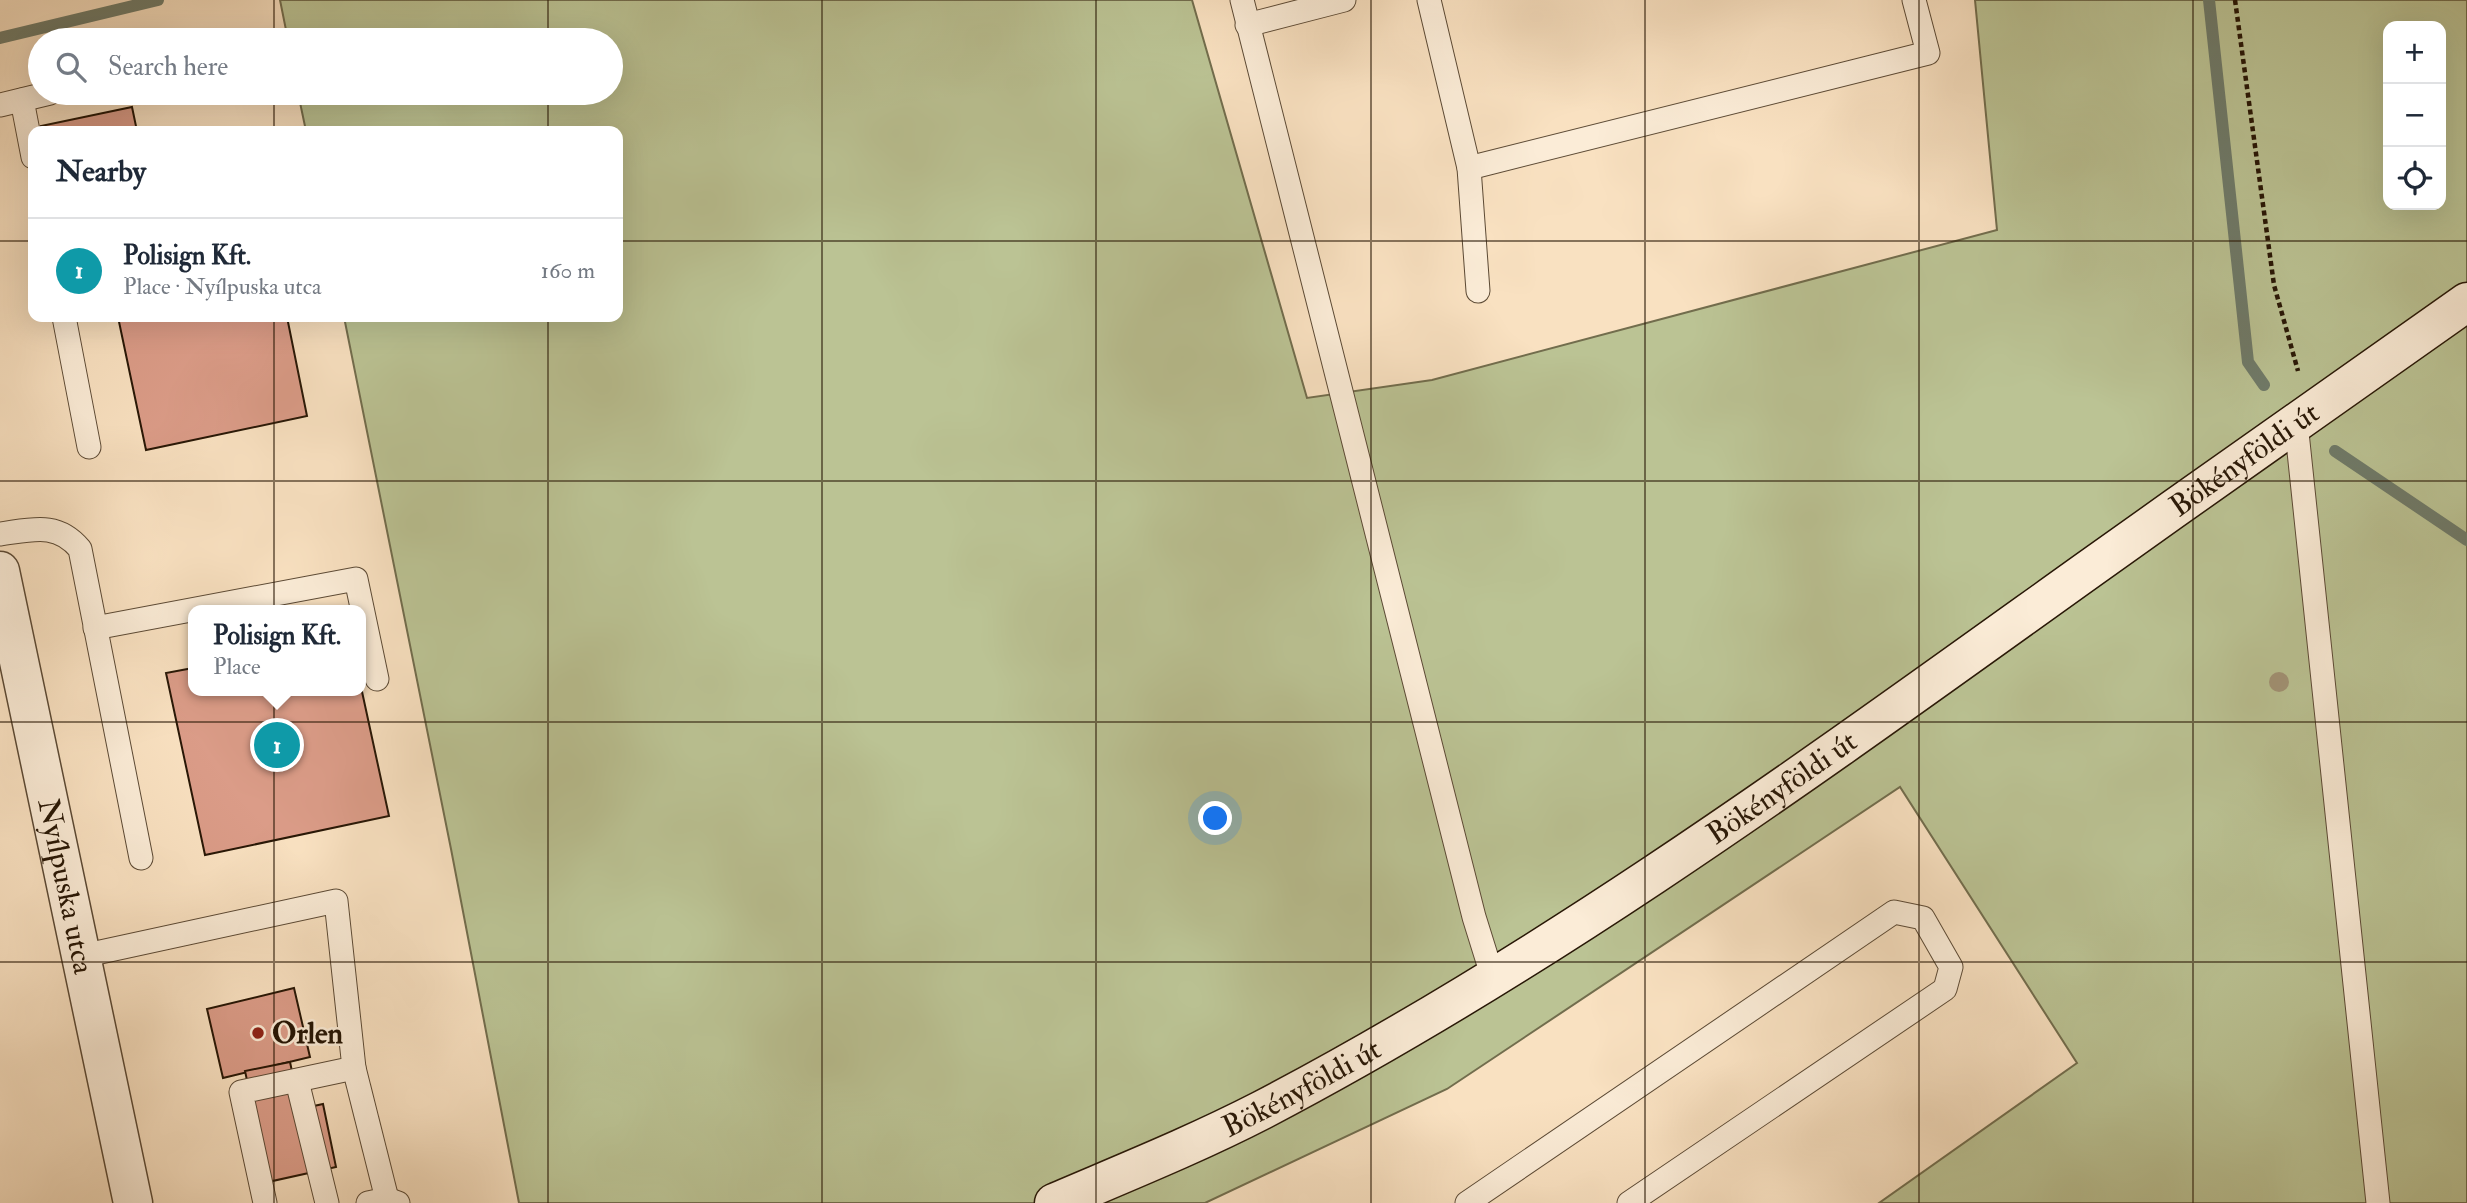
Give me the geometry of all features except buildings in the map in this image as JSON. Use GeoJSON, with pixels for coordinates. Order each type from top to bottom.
{"type":"FeatureCollection","features":[{"type":"Feature","properties":{"kind":"street","name":"Bökényföldi út"},"geometry":{"type":"LineString","coordinates":[[1054,1203],[1261,1110],[1493,978],[1656,874],[1771,795],[2467,302]]}},
{"type":"Feature","properties":{"kind":"street","name":"Nyílpuska utca"},"geometry":{"type":"LineString","coordinates":[[0,571],[132,1203]]}},
{"type":"Feature","properties":{"kind":"lane"},"geometry":{"type":"LineString","coordinates":[[1242,0],[1474,917],[1493,978]]}},
{"type":"Feature","properties":{"kind":"lane"},"geometry":{"type":"LineString","coordinates":[[1247,25],[1343,0]]}},
{"type":"Feature","properties":{"kind":"lane"},"geometry":{"type":"LineString","coordinates":[[1429,0],[1469,168],[1478,291]]}},
{"type":"Feature","properties":{"kind":"lane"},"geometry":{"type":"LineString","coordinates":[[1469,168],[1928,53],[1914,0]]}},
{"type":"Feature","properties":{"kind":"lane"},"geometry":{"type":"LineString","coordinates":[[28,99],[11,103],[28,145]]}},
{"type":"Feature","properties":{"kind":"lane"},"geometry":{"type":"LineString","coordinates":[[65,322],[89,447]]}},
{"type":"Feature","properties":{"kind":"lane"},"geometry":{"type":"LineString","coordinates":[[2296,423],[2378,1203]]}},
{"type":"Feature","properties":{"kind":"lane"},"geometry":{"type":"LineString","coordinates":[[0,534],[39,529],[57,531],[71,538],[80,548],[141,858]]}},
{"type":"Feature","properties":{"kind":"lane"},"geometry":{"type":"LineString","coordinates":[[218,605],[356,579],[361,605]]}},
{"type":"Feature","properties":{"kind":"lane"},"geometry":{"type":"LineString","coordinates":[[95,628],[188,611]]}},
{"type":"Feature","properties":{"kind":"lane"},"geometry":{"type":"LineString","coordinates":[[366,627],[377,679]]}},
{"type":"Feature","properties":{"kind":"lane"},"geometry":{"type":"LineString","coordinates":[[82,956],[335,901],[354,1068],[384,1202]]}},
{"type":"Feature","properties":{"kind":"lane"},"geometry":{"type":"LineString","coordinates":[[1467,1203],[1894,912],[1923,918],[1951,967],[1945,989],[1629,1203]]}},
{"type":"Feature","properties":{"kind":"lane"},"geometry":{"type":"LineString","coordinates":[[265,1203],[241,1092],[354,1068]]}},
{"type":"Feature","properties":{"kind":"lane"},"geometry":{"type":"LineString","coordinates":[[297,1080],[327,1203]]}},
{"type":"Feature","properties":{"kind":"path"},"geometry":{"type":"LineString","coordinates":[[2235,0],[2274,285],[2300,379],[2296,423]]}},
{"type":"Feature","properties":{"kind":"green space"},"geometry":{"type":"Polygon","coordinates":[[[280,0],[1192,0],[1307,398],[1432,380],[1997,230],[1975,0],[2467,0],[2467,1203],[1879,1203],[2077,1063],[1900,787],[1447,1089],[1205,1203],[519,1203],[345,322],[623,322],[623,126],[305,126],[301,105],[623,105],[623,28],[286,28],[280,0]]]}},
{"type":"Feature","properties":{"kind":"waterway"},"geometry":{"type":"LineString","coordinates":[[42,28],[158,0]]}},
{"type":"Feature","properties":{"kind":"waterway"},"geometry":{"type":"LineString","coordinates":[[2209,0],[2248,362],[2264,385]]}},
{"type":"Feature","properties":{"kind":"waterway"},"geometry":{"type":"LineString","coordinates":[[0,38],[28,31]]}},
{"type":"Feature","properties":{"kind":"waterway"},"geometry":{"type":"LineString","coordinates":[[2335,451],[2467,540]]}},
{"type":"Feature","properties":{"kind":"place","name":"Polisign Kft."},"geometry":{"type":"Point","coordinates":[277,745]}},
{"type":"Feature","properties":{"kind":"place","name":"Orlen"},"geometry":{"type":"Point","coordinates":[258,1033]}}]}
